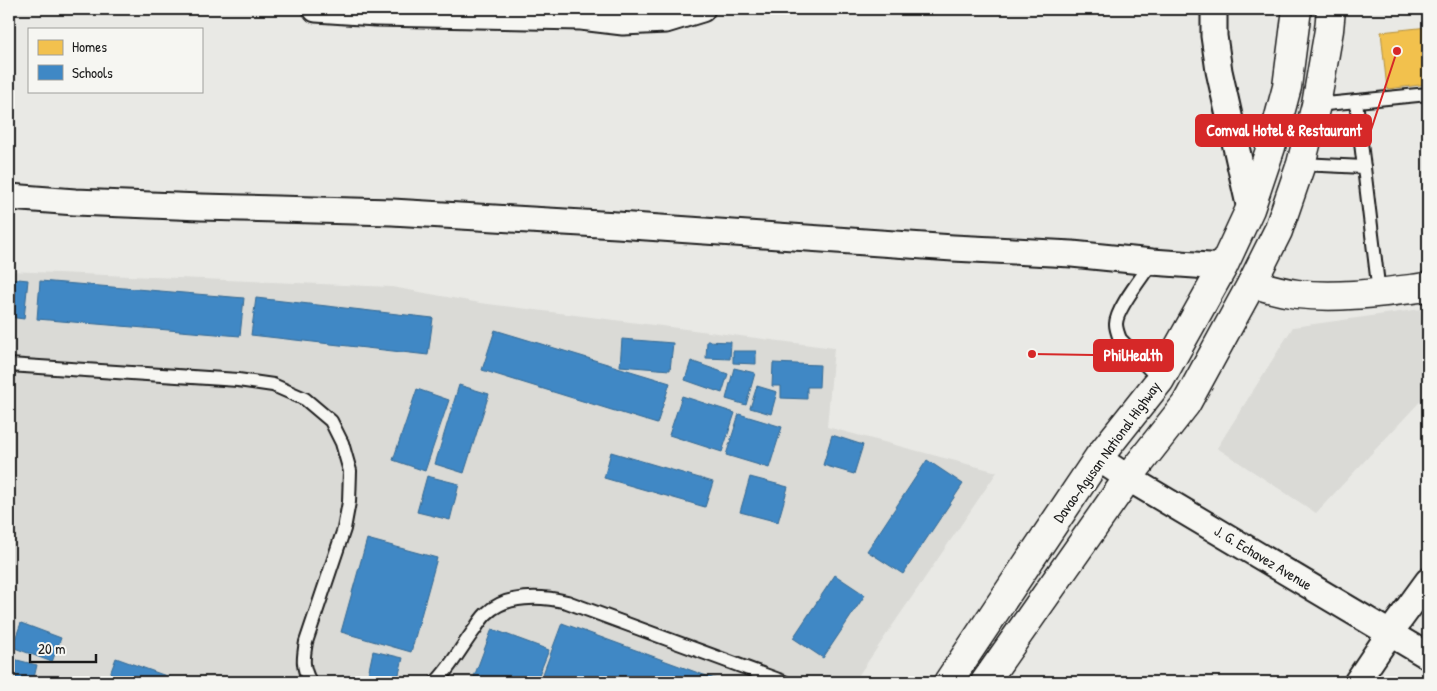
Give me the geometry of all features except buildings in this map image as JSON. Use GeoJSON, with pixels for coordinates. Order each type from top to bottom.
{"type":"FeatureCollection","features":[{"type":"Feature","properties":{"kind":"main road","name":"Davao-Agusan National Highway"},"geometry":{"type":"LineString","coordinates":[[948,682],[1098,458],[1160,380],[1223,267],[1250,209],[1271,147],[1287,87],[1297,9]]}},
{"type":"Feature","properties":{"kind":"main road"},"geometry":{"type":"LineString","coordinates":[[985,682],[1128,478],[1186,404],[1252,283],[1278,230],[1301,164],[1316,105],[1331,9]]}},
{"type":"Feature","properties":{"kind":"main road"},"geometry":{"type":"LineString","coordinates":[[1223,267],[1252,283],[1276,291],[1298,294],[1333,296],[1428,287]]}},
{"type":"Feature","properties":{"kind":"street"},"geometry":{"type":"LineString","coordinates":[[316,9],[376,13],[580,17],[624,22],[666,20],[702,9]]}},
{"type":"Feature","properties":{"kind":"street"},"geometry":{"type":"LineString","coordinates":[[1214,9],[1214,36],[1218,71],[1250,209]]}},
{"type":"Feature","properties":{"kind":"street"},"geometry":{"type":"LineString","coordinates":[[9,197],[84,202],[392,212],[1072,254],[1223,267]]}},
{"type":"Feature","properties":{"kind":"street","name":"J. G. Echavez Avenue"},"geometry":{"type":"LineString","coordinates":[[1098,458],[1128,478],[1428,656]]}},
{"type":"Feature","properties":{"kind":"street"},"geometry":{"type":"LineString","coordinates":[[1357,682],[1428,581]]}},
{"type":"Feature","properties":{"kind":"lane"},"geometry":{"type":"LineString","coordinates":[[1316,105],[1428,94]]}},
{"type":"Feature","properties":{"kind":"lane"},"geometry":{"type":"LineString","coordinates":[[1356,101],[1379,293]]}},
{"type":"Feature","properties":{"kind":"lane"},"geometry":{"type":"LineString","coordinates":[[1301,164],[1364,167]]}},
{"type":"Feature","properties":{"kind":"lane"},"geometry":{"type":"LineString","coordinates":[[1152,262],[1120,309],[1116,324],[1120,339],[1160,380]]}},
{"type":"Feature","properties":{"kind":"lane"},"geometry":{"type":"LineString","coordinates":[[9,365],[238,380],[273,385],[305,399],[331,421],[342,443],[350,471],[349,502],[344,529],[302,659],[304,672],[310,682]]}},
{"type":"Feature","properties":{"kind":"lane"},"geometry":{"type":"LineString","coordinates":[[436,682],[485,614],[496,606],[515,600],[533,598],[567,602],[780,681]]}},
{"type":"Feature","properties":{"kind":"shaded area"},"geometry":{"type":"Polygon","coordinates":[[[9,271],[392,287],[480,303],[834,348],[827,427],[997,472],[854,682],[9,682],[9,271]]]}},
{"type":"Feature","properties":{"kind":"shaded area"},"geometry":{"type":"Polygon","coordinates":[[[1428,308],[1428,393],[1316,513],[1217,448],[1293,327],[1428,308]]]}},
{"type":"Feature","properties":{"kind":"place","name":"Comval Hotel & Restaurant"},"geometry":{"type":"Point","coordinates":[1397,51]}},
{"type":"Feature","properties":{"kind":"place","name":"PhilHealth"},"geometry":{"type":"Point","coordinates":[1032,354]}}]}
